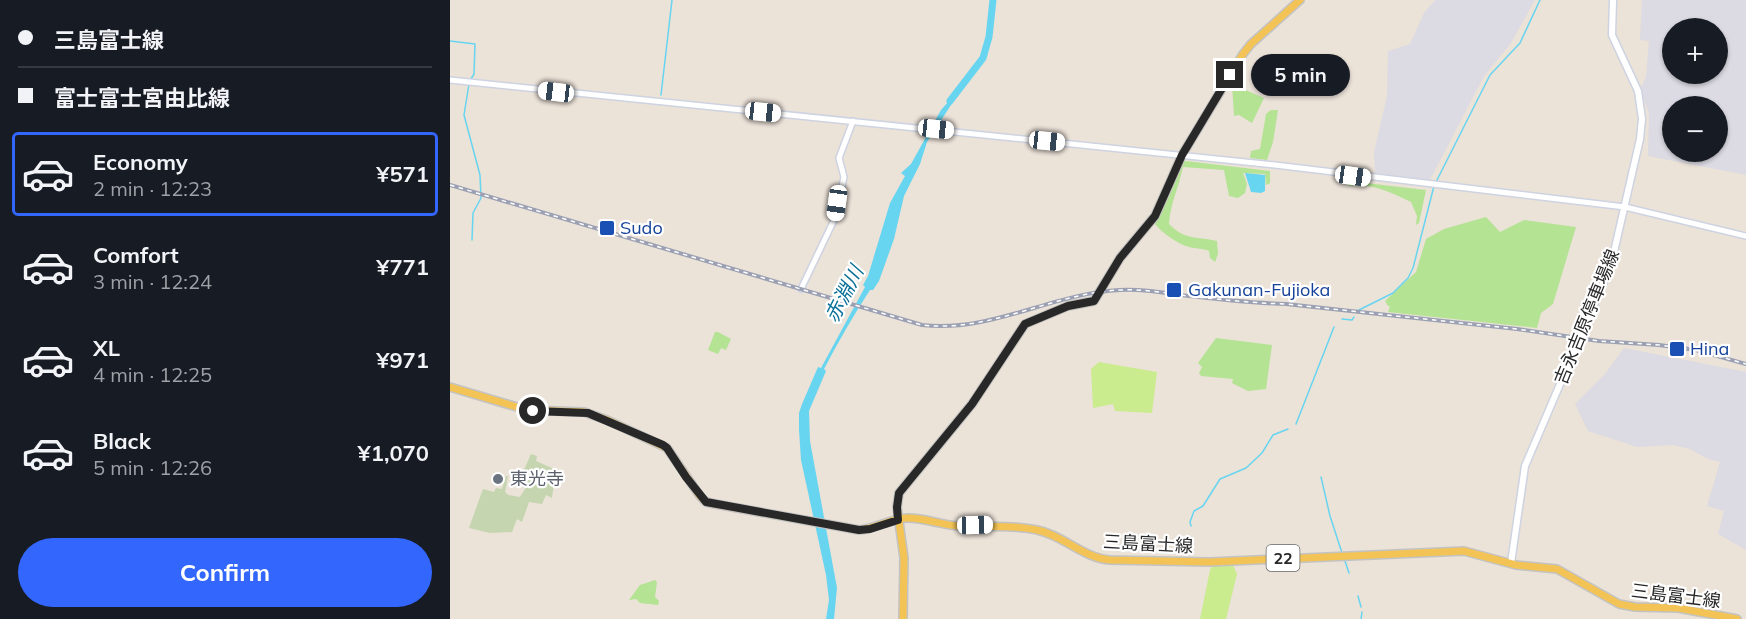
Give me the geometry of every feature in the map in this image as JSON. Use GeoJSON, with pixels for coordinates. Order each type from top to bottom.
{"type":"FeatureCollection","features":[{"type":"Feature","properties":{"kind":"main road"},"geometry":{"type":"LineString","coordinates":[[903,619],[903,558],[897,507],[899,493],[972,404],[1024,325],[1068,306],[1094,301],[1120,258],[1155,216],[1182,155],[1243,54],[1300,0]]}},
{"type":"Feature","properties":{"kind":"main road","name":"吉永吉原停車場線"},"geometry":{"type":"LineString","coordinates":[[1510,563],[1525,466],[1611,265],[1639,146],[1642,119],[1638,91],[1611,35],[1613,0]]}},
{"type":"Feature","properties":{"kind":"main road","name":"三島富士線"},"geometry":{"type":"LineString","coordinates":[[450,387],[527,410],[588,413],[667,448],[706,502],[859,530],[908,518],[951,525],[993,525],[1035,529],[1055,536],[1096,557],[1110,560],[1210,562],[1452,551],[1472,553],[1510,563],[1557,569],[1619,604],[1678,609],[1737,619]]}},
{"type":"Feature","properties":{"kind":"street"},"geometry":{"type":"LineString","coordinates":[[450,81],[1182,155],[1625,207],[1746,236]]}},
{"type":"Feature","properties":{"kind":"street"},"geometry":{"type":"LineString","coordinates":[[801,289],[834,218],[844,177],[839,158],[853,121]]}},
{"type":"Feature","properties":{"kind":"shaded area"},"geometry":{"type":"Polygon","coordinates":[[[1435,0],[1535,0],[1511,43],[1484,76],[1430,180],[1375,173],[1374,152],[1387,96],[1388,51],[1410,44],[1424,13],[1435,0]]]}},
{"type":"Feature","properties":{"kind":"shaded area"},"geometry":{"type":"Polygon","coordinates":[[[1642,0],[1746,0],[1746,175],[1679,162],[1728,162],[1728,96],[1662,96],[1662,159],[1648,156],[1649,113],[1640,90],[1646,77],[1649,41],[1640,40],[1642,0]]]}},
{"type":"Feature","properties":{"kind":"shaded area"},"geometry":{"type":"Polygon","coordinates":[[[1624,348],[1746,372],[1746,550],[1718,534],[1724,511],[1707,506],[1720,462],[1708,459],[1690,449],[1673,445],[1637,447],[1588,431],[1575,404],[1605,374],[1624,348]]]}},
{"type":"Feature","properties":{"kind":"green space"},"geometry":{"type":"Polygon","coordinates":[[[1232,84],[1264,98],[1252,123],[1239,115],[1234,116],[1232,84]]]}},
{"type":"Feature","properties":{"kind":"green space"},"geometry":{"type":"Polygon","coordinates":[[[1271,110],[1278,110],[1273,142],[1267,160],[1250,158],[1251,151],[1260,149],[1266,114],[1271,110]]]}},
{"type":"Feature","properties":{"kind":"green space"},"geometry":{"type":"Polygon","coordinates":[[[1183,162],[1270,171],[1270,183],[1266,185],[1265,174],[1243,173],[1247,184],[1245,193],[1238,198],[1229,196],[1224,170],[1183,167],[1169,224],[1186,236],[1217,241],[1218,254],[1215,262],[1210,258],[1209,251],[1180,243],[1155,224],[1183,162]]]}},
{"type":"Feature","properties":{"kind":"green space"},"geometry":{"type":"Polygon","coordinates":[[[1346,182],[1426,190],[1419,223],[1416,225],[1417,216],[1411,202],[1373,187],[1349,186],[1346,182]]]}},
{"type":"Feature","properties":{"kind":"green space"},"geometry":{"type":"Polygon","coordinates":[[[1486,217],[1500,232],[1524,220],[1576,227],[1553,304],[1541,313],[1537,328],[1388,312],[1390,306],[1385,301],[1416,272],[1426,239],[1444,229],[1486,217]]]}},
{"type":"Feature","properties":{"kind":"green space"},"geometry":{"type":"Polygon","coordinates":[[[715,332],[731,339],[726,350],[721,348],[718,354],[708,350],[715,332]]]}},
{"type":"Feature","properties":{"kind":"green space"},"geometry":{"type":"Polygon","coordinates":[[[1216,338],[1272,345],[1266,389],[1248,391],[1232,383],[1233,379],[1201,376],[1199,373],[1202,367],[1198,363],[1216,338]]]}},
{"type":"Feature","properties":{"kind":"green space"},"geometry":{"type":"Polygon","coordinates":[[[1099,362],[1157,372],[1152,413],[1115,411],[1113,404],[1093,408],[1091,369],[1099,362]]]}},
{"type":"Feature","properties":{"kind":"green space"},"geometry":{"type":"Polygon","coordinates":[[[531,454],[537,456],[536,461],[556,470],[552,498],[546,495],[542,504],[529,502],[522,522],[517,519],[512,532],[490,533],[469,528],[483,489],[494,492],[496,488],[502,489],[506,476],[508,476],[505,492],[508,495],[520,497],[527,486],[519,481],[531,454]]]}},
{"type":"Feature","properties":{"kind":"green space"},"geometry":{"type":"Polygon","coordinates":[[[1232,563],[1237,574],[1226,619],[1200,619],[1213,564],[1232,563]]]}},
{"type":"Feature","properties":{"kind":"green space"},"geometry":{"type":"Polygon","coordinates":[[[655,580],[657,582],[655,597],[659,601],[658,605],[640,603],[636,599],[629,600],[640,585],[655,580]]]}},
{"type":"Feature","properties":{"kind":"water"},"geometry":{"type":"Polygon","coordinates":[[[956,93],[951,105],[927,142],[920,164],[904,196],[894,239],[879,281],[873,290],[870,290],[829,359],[809,411],[810,441],[837,588],[834,619],[826,619],[829,600],[826,575],[801,460],[799,413],[818,367],[821,368],[865,287],[863,285],[868,276],[890,203],[905,176],[901,173],[911,164],[941,110],[956,93]]]}},
{"type":"Feature","properties":{"kind":"water"},"geometry":{"type":"Polygon","coordinates":[[[1245,173],[1265,175],[1265,191],[1251,192],[1245,173]]]}},
{"type":"Feature","properties":{"kind":"waterway"},"geometry":{"type":"LineString","coordinates":[[661,95],[672,0]]}},
{"type":"Feature","properties":{"kind":"waterway","name":"赤淵川"},"geometry":{"type":"LineString","coordinates":[[950,101],[983,58],[989,37],[993,0]]}},
{"type":"Feature","properties":{"kind":"waterway"},"geometry":{"type":"LineString","coordinates":[[1436,182],[1490,75],[1520,43],[1540,0]]}},
{"type":"Feature","properties":{"kind":"waterway"},"geometry":{"type":"LineString","coordinates":[[450,41],[475,44],[474,74],[471,79]]}},
{"type":"Feature","properties":{"kind":"waterway"},"geometry":{"type":"LineString","coordinates":[[469,84],[464,115],[480,175],[481,198],[473,213],[472,240]]}},
{"type":"Feature","properties":{"kind":"waterway"},"geometry":{"type":"LineString","coordinates":[[1357,311],[1393,293],[1408,278],[1413,268],[1434,186]]}},
{"type":"Feature","properties":{"kind":"waterway"},"geometry":{"type":"LineString","coordinates":[[1342,319],[1352,320],[1354,317]]}},
{"type":"Feature","properties":{"kind":"waterway"},"geometry":{"type":"LineString","coordinates":[[1296,424],[1334,327]]}},
{"type":"Feature","properties":{"kind":"waterway"},"geometry":{"type":"LineString","coordinates":[[1191,526],[1194,511],[1203,506],[1220,479],[1246,468],[1262,453],[1273,435],[1288,429]]}},
{"type":"Feature","properties":{"kind":"waterway"},"geometry":{"type":"LineString","coordinates":[[1321,477],[1342,553]]}},
{"type":"Feature","properties":{"kind":"waterway"},"geometry":{"type":"LineString","coordinates":[[1345,561],[1349,573]]}},
{"type":"Feature","properties":{"kind":"waterway"},"geometry":{"type":"LineString","coordinates":[[1358,596],[1361,607]]}},
{"type":"Feature","properties":{"kind":"waterway"},"geometry":{"type":"LineString","coordinates":[[1361,619],[1362,612]]}},
{"type":"Feature","properties":{"kind":"railway"},"geometry":{"type":"LineString","coordinates":[[450,185],[922,325],[948,326],[973,323],[1070,298],[1095,293],[1135,290],[1517,329],[1599,341],[1659,345],[1696,350],[1746,364]]}},
{"type":"Feature","properties":{"kind":"place","name":"Sudo"},"geometry":{"type":"Point","coordinates":[607,228]}},
{"type":"Feature","properties":{"kind":"place","name":"Gakunan-Fujioka"},"geometry":{"type":"Point","coordinates":[1174,290]}},
{"type":"Feature","properties":{"kind":"place","name":"Hina"},"geometry":{"type":"Point","coordinates":[1677,349]}},
{"type":"Feature","properties":{"kind":"place","name":"東光寺"},"geometry":{"type":"Point","coordinates":[498,479]}},
{"type":"Feature","properties":{"kind":"route"},"geometry":{"type":"LineString","coordinates":[[533,411],[588,413],[663,445],[706,502],[859,530],[898,520],[897,497],[899,493],[972,404],[1025,324],[1068,306],[1092,302],[1098,296],[1120,258],[1155,216],[1182,155],[1230,75]]}}]}
